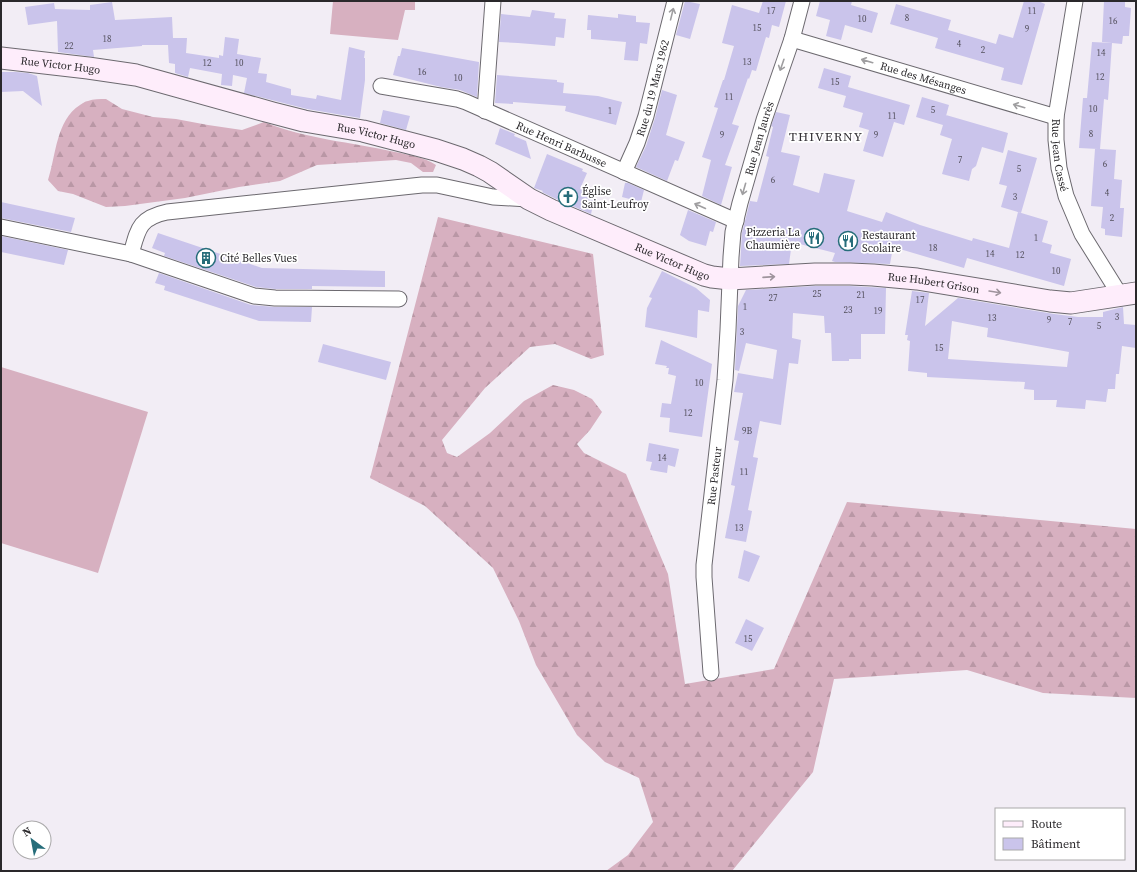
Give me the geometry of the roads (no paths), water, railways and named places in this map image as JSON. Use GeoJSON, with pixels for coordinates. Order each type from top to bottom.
{"type":"FeatureCollection","features":[{"type":"Feature","properties":{"kind":"street"},"geometry":{"type":"LineString","coordinates":[[485,111],[493,1]]}},
{"type":"Feature","properties":{"kind":"street","name":"Rue du 19 Mars 1962"},"geometry":{"type":"LineString","coordinates":[[624,172],[646,116],[675,1]]}},
{"type":"Feature","properties":{"kind":"street","name":"Rue Jean Jaurès"},"geometry":{"type":"LineString","coordinates":[[730,279],[731,244],[742,196],[768,106],[792,39],[802,1]]}},
{"type":"Feature","properties":{"kind":"street","name":"Rue Jean Cassé"},"geometry":{"type":"LineString","coordinates":[[1075,1],[1056,116],[1056,140],[1059,168],[1070,208],[1082,234],[1128,294]]}},
{"type":"Feature","properties":{"kind":"street","name":"Rue des Mésanges"},"geometry":{"type":"LineString","coordinates":[[792,39],[1056,116]]}},
{"type":"Feature","properties":{"kind":"street","name":"Rue Victor Hugo"},"geometry":{"type":"LineString","coordinates":[[1,58],[136,75],[281,115],[363,131],[443,152],[464,159],[490,172],[529,199],[551,210],[704,275],[730,279]]}},
{"type":"Feature","properties":{"kind":"street","name":"Rue Henri Barbusse"},"geometry":{"type":"LineString","coordinates":[[381,86],[457,99],[466,102],[736,222]]}},
{"type":"Feature","properties":{"kind":"street"},"geometry":{"type":"LineString","coordinates":[[131,254],[136,234],[140,226],[151,217],[167,212],[422,185],[437,185],[493,197],[529,199]]}},
{"type":"Feature","properties":{"kind":"street"},"geometry":{"type":"LineString","coordinates":[[1,227],[131,254],[258,297],[399,300]]}},
{"type":"Feature","properties":{"kind":"street","name":"Rue Hubert Grison"},"geometry":{"type":"LineString","coordinates":[[730,279],[815,274],[850,274],[917,279],[1062,302],[1082,302],[1128,294]]}},
{"type":"Feature","properties":{"kind":"street","name":"Rue Pasteur"},"geometry":{"type":"LineString","coordinates":[[711,673],[704,577],[704,555],[725,380],[730,279]]}},
{"type":"Feature","properties":{"kind":"place","name":"Église Saint-Leufroy"},"geometry":{"type":"Point","coordinates":[568,197]}},
{"type":"Feature","properties":{"kind":"place","name":"Pizzeria La Chaumière"},"geometry":{"type":"Point","coordinates":[814,238]}},
{"type":"Feature","properties":{"kind":"place","name":"Restaurant Scolaire"},"geometry":{"type":"Point","coordinates":[848,241]}},
{"type":"Feature","properties":{"kind":"place","name":"Cité Belles Vues"},"geometry":{"type":"Point","coordinates":[206,258]}},
{"type":"Feature","properties":{"kind":"district","name":"THIVERNY"},"geometry":{"type":"Point","coordinates":[826,136]}}]}
